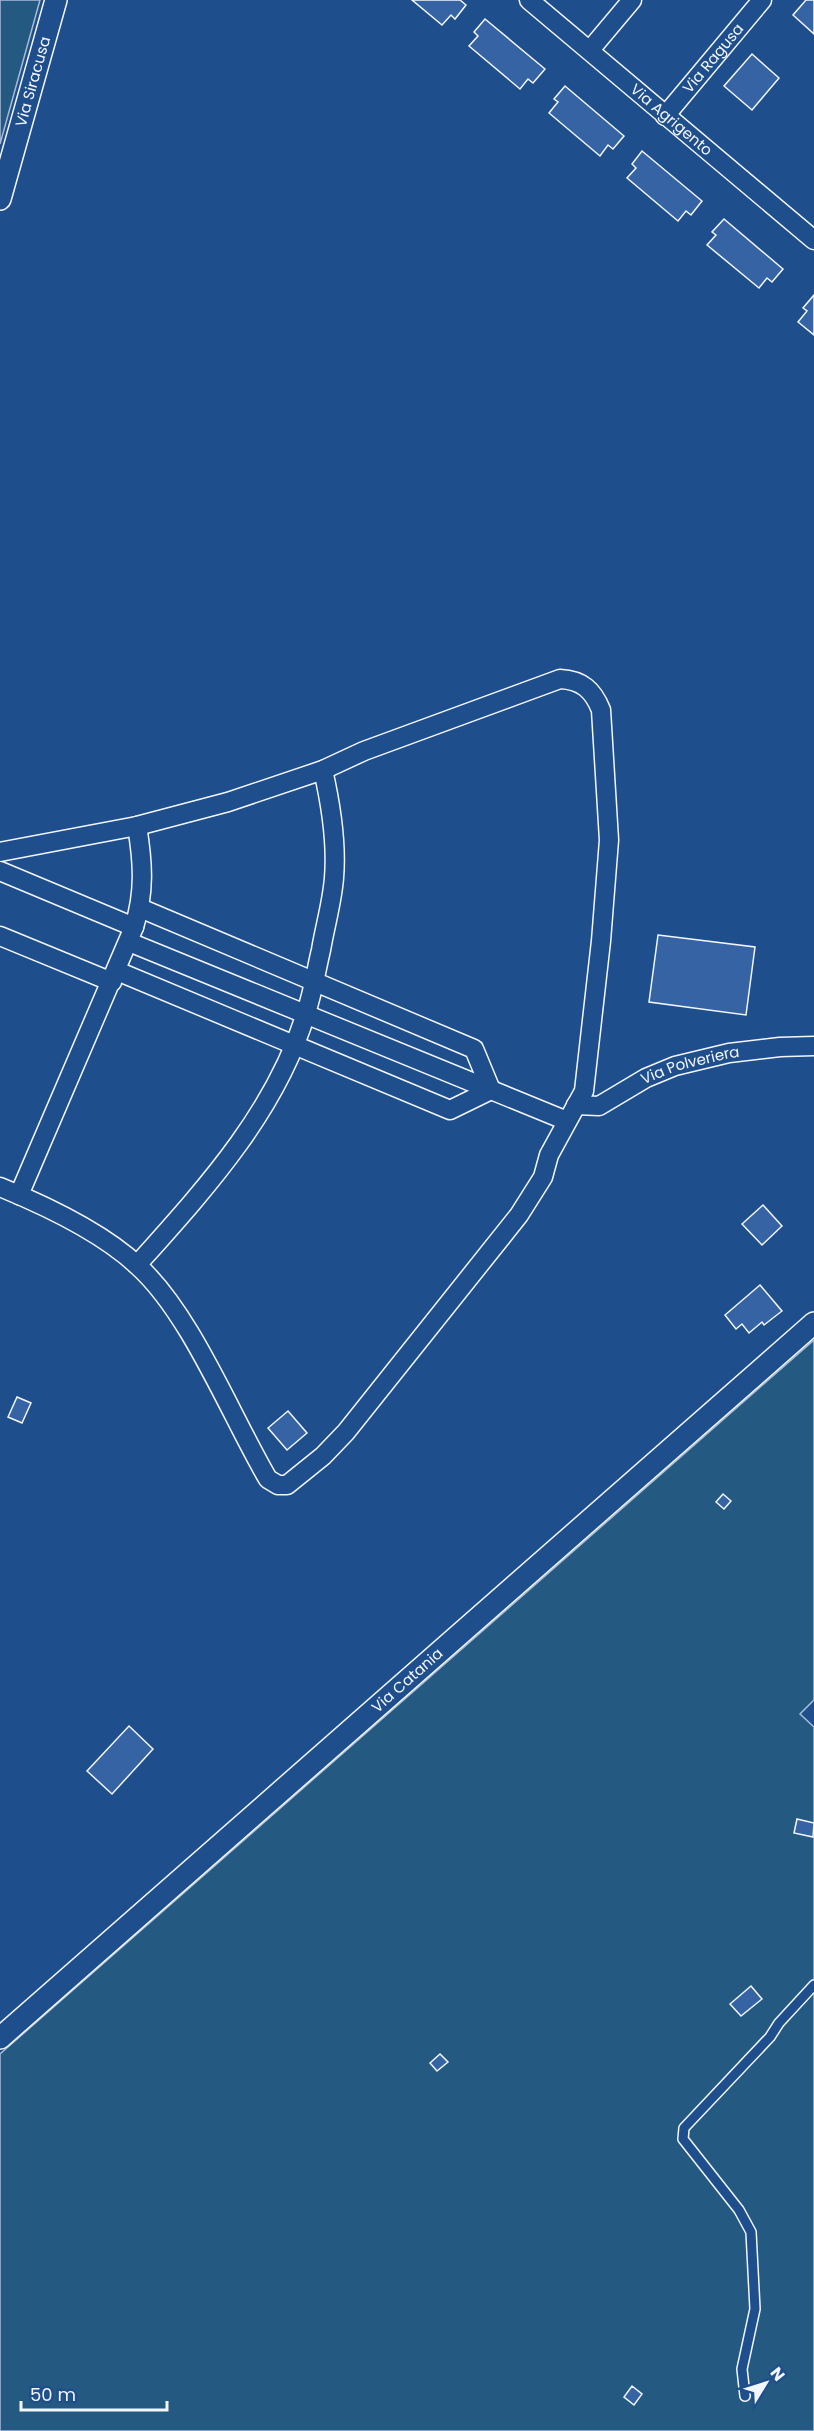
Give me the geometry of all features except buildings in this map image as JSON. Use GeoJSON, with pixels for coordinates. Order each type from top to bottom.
{"type":"FeatureCollection","features":[{"type":"Feature","properties":{"kind":"street","name":"Via Siracusa"},"geometry":{"type":"LineString","coordinates":[[0,199],[56,0]]}},
{"type":"Feature","properties":{"kind":"street","name":"Via Agrigento"},"geometry":{"type":"LineString","coordinates":[[529,0],[814,240]]}},
{"type":"Feature","properties":{"kind":"street"},"geometry":{"type":"LineString","coordinates":[[590,50],[632,0]]}},
{"type":"Feature","properties":{"kind":"street","name":"Via Ragusa"},"geometry":{"type":"LineString","coordinates":[[665,116],[762,0]]}},
{"type":"Feature","properties":{"kind":"street"},"geometry":{"type":"LineString","coordinates":[[0,852],[137,826],[228,802],[323,770],[364,751],[560,679],[572,680],[585,685],[595,696],[601,710],[609,840],[601,941],[584,1091],[549,1155],[543,1176],[519,1215],[346,1432],[323,1456],[287,1485],[278,1485],[268,1479],[182,1322],[137,1265],[74,1223],[0,1187]]}},
{"type":"Feature","properties":{"kind":"street"},"geometry":{"type":"LineString","coordinates":[[137,1265],[195,1202],[240,1143],[269,1095],[294,1045],[314,982],[330,912],[334,877],[331,807],[323,770]]}},
{"type":"Feature","properties":{"kind":"street"},"geometry":{"type":"LineString","coordinates":[[19,1195],[114,976],[140,908],[143,879],[137,826]]}},
{"type":"Feature","properties":{"kind":"street"},"geometry":{"type":"LineString","coordinates":[[0,871],[131,935],[306,1013],[491,1090],[571,1113]]}},
{"type":"Feature","properties":{"kind":"street"},"geometry":{"type":"LineString","coordinates":[[140,908],[474,1049],[491,1090]]}},
{"type":"Feature","properties":{"kind":"street"},"geometry":{"type":"LineString","coordinates":[[0,936],[114,976],[294,1045],[450,1110],[491,1090]]}},
{"type":"Feature","properties":{"kind":"street","name":"Via Polveriera"},"geometry":{"type":"LineString","coordinates":[[571,1113],[599,1106],[646,1078],[675,1066],[729,1053],[814,1046]]}},
{"type":"Feature","properties":{"kind":"street","name":"Via Catania"},"geometry":{"type":"LineString","coordinates":[[0,2038],[814,1323]]}},
{"type":"Feature","properties":{"kind":"lane"},"geometry":{"type":"LineString","coordinates":[[744,2396],[742,2368],[755,2309],[751,2232],[739,2210],[683,2139],[684,2128],[770,2037],[778,2023],[814,1985]]}},
{"type":"Feature","properties":{"kind":"shaded area"},"geometry":{"type":"Polygon","coordinates":[[[0,0],[40,0],[0,144],[0,0]]]}},
{"type":"Feature","properties":{"kind":"shaded area"},"geometry":{"type":"Polygon","coordinates":[[[814,1340],[814,1700],[800,1714],[814,1727],[814,2431],[0,2431],[0,2054],[814,1340]]]}}]}
